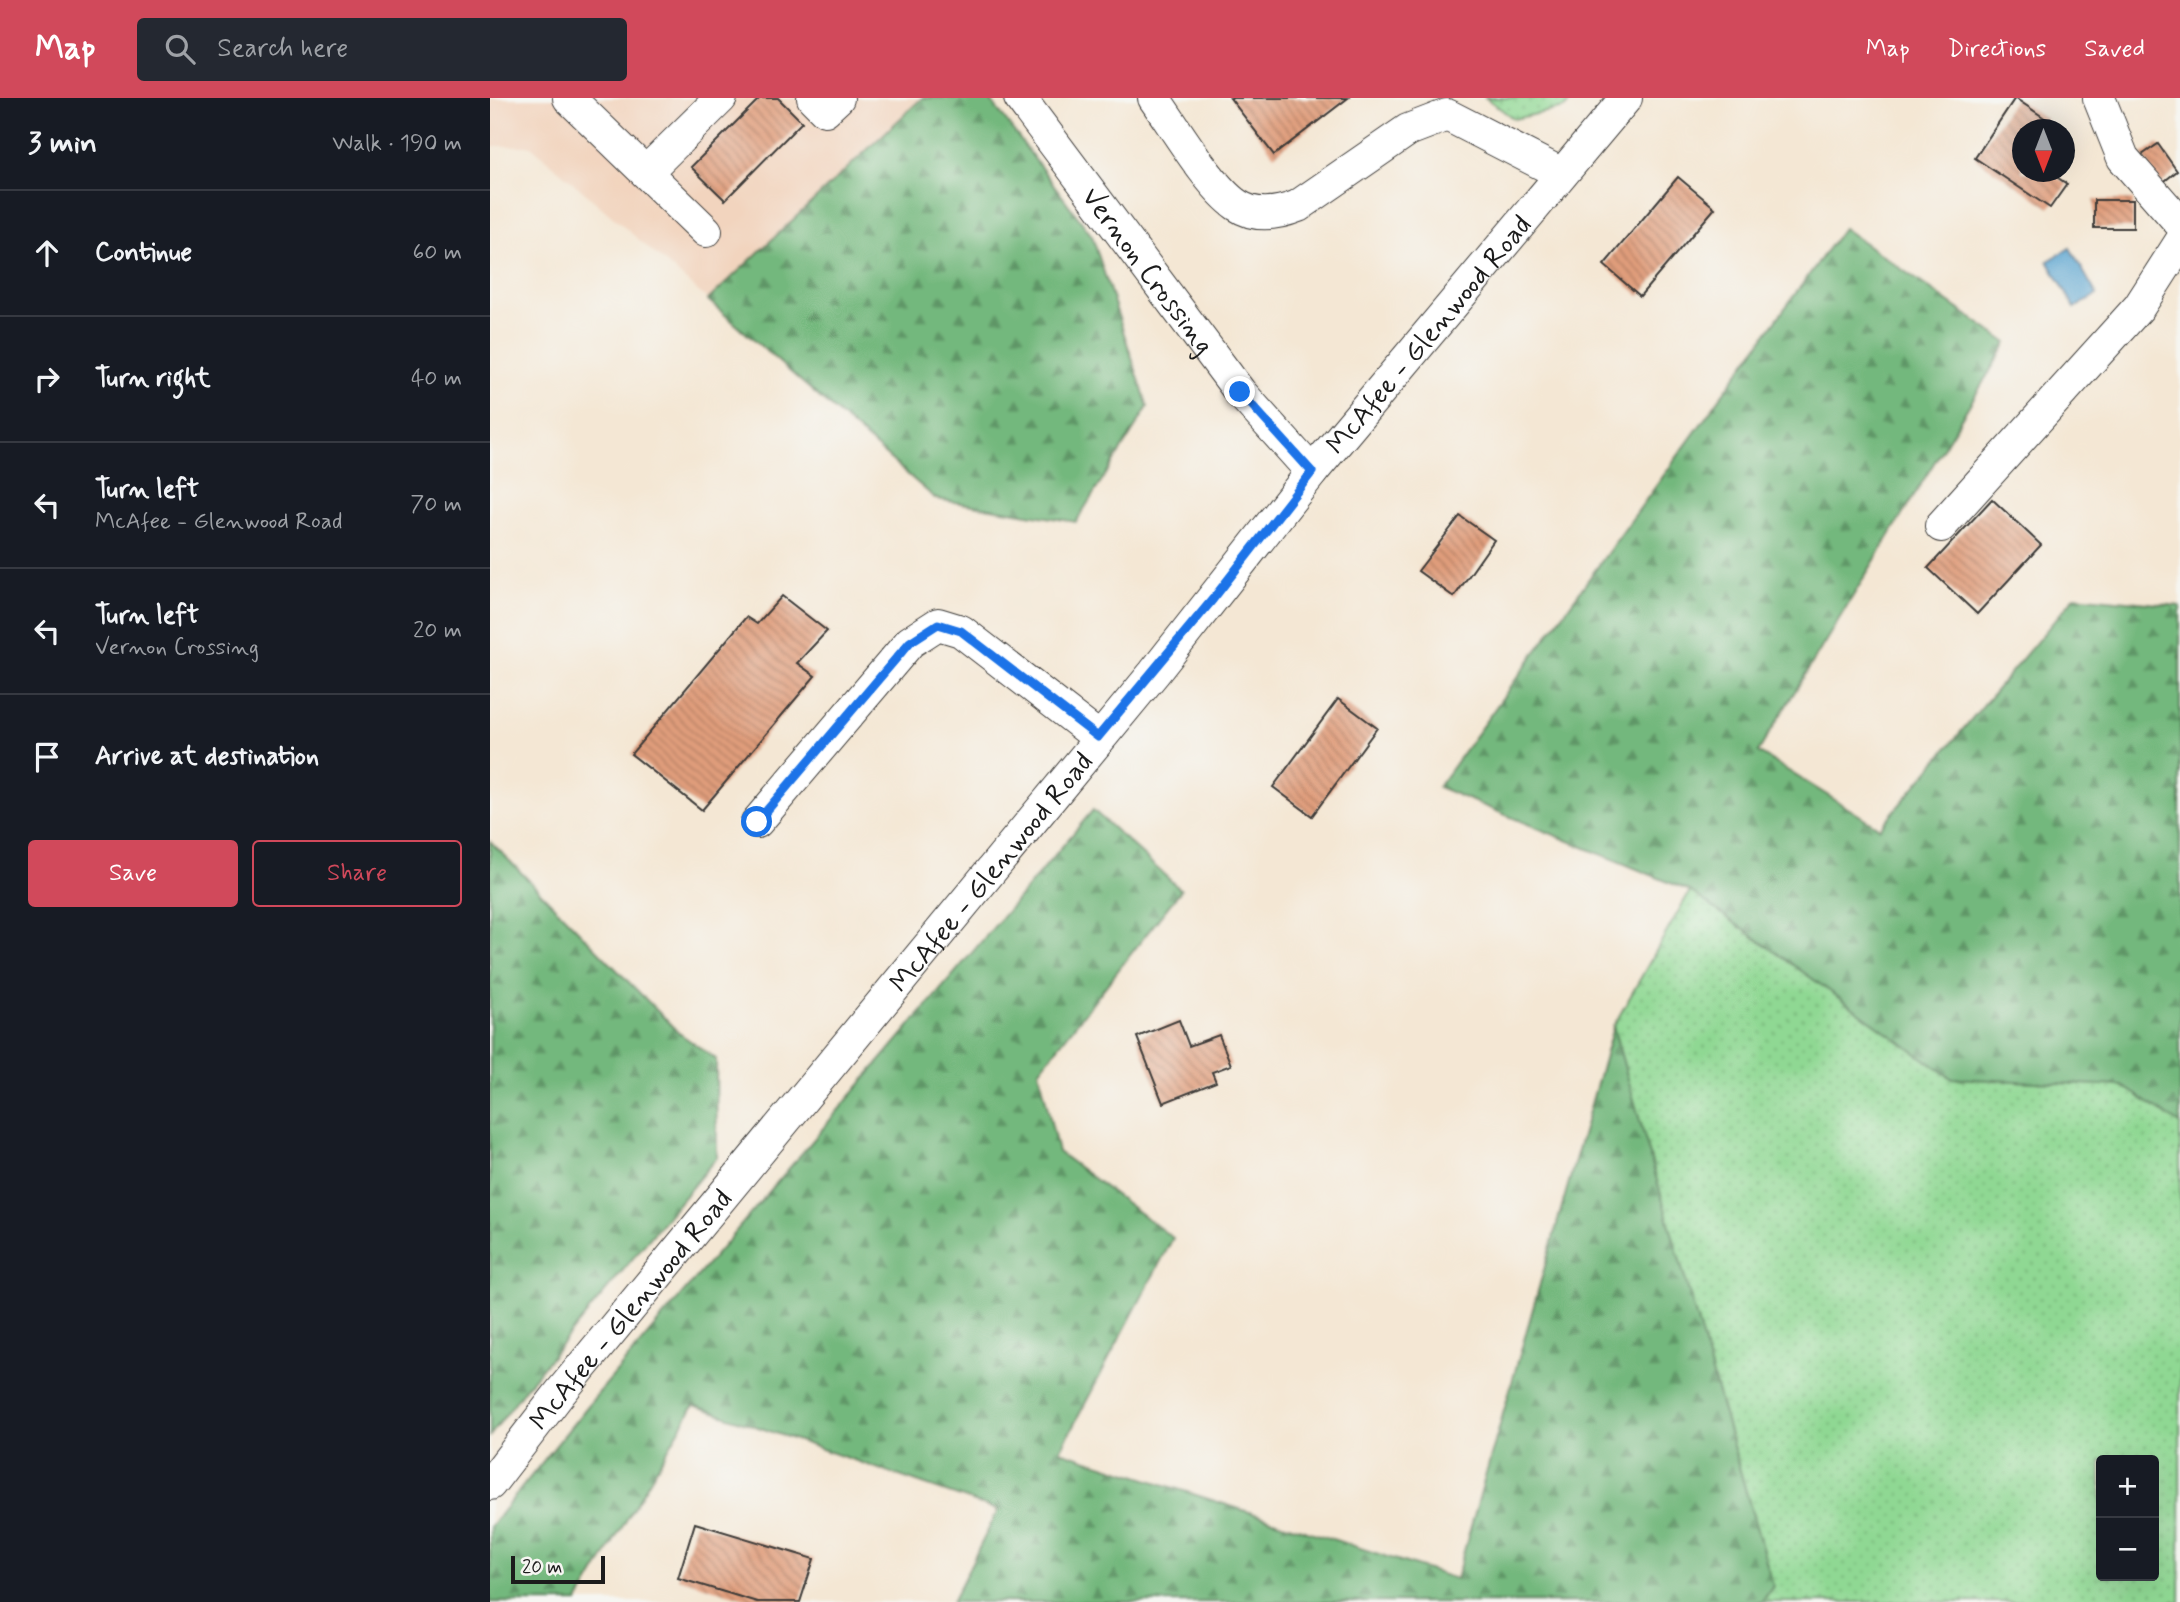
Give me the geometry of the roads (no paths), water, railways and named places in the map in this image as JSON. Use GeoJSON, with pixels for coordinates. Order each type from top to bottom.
{"type":"FeatureCollection","features":[{"type":"Feature","properties":{"kind":"street"},"geometry":{"type":"LineString","coordinates":[[569,98],[706,231]]}},
{"type":"Feature","properties":{"kind":"street"},"geometry":{"type":"LineString","coordinates":[[646,172],[721,98]]}},
{"type":"Feature","properties":{"kind":"street"},"geometry":{"type":"LineString","coordinates":[[813,98],[825,110],[838,98]]}},
{"type":"Feature","properties":{"kind":"street","name":"Vernon Crossing"},"geometry":{"type":"LineString","coordinates":[[1020,98],[1240,392],[1312,472]]}},
{"type":"Feature","properties":{"kind":"street"},"geometry":{"type":"LineString","coordinates":[[1154,98],[1220,189],[1237,205],[1259,213],[1279,214],[1298,206],[1444,106],[1560,173]]}},
{"type":"Feature","properties":{"kind":"street","name":"McAfee - Glenwood Road"},"geometry":{"type":"LineString","coordinates":[[490,1484],[560,1393],[1213,599],[1312,472],[1560,173],[1626,98]]}},
{"type":"Feature","properties":{"kind":"street"},"geometry":{"type":"LineString","coordinates":[[2099,98],[2123,158],[2180,223]]}},
{"type":"Feature","properties":{"kind":"street"},"geometry":{"type":"LineString","coordinates":[[1941,526],[2139,307],[2180,243]]}},
{"type":"Feature","properties":{"kind":"street"},"geometry":{"type":"LineString","coordinates":[[757,822],[910,642],[938,624],[961,631],[1098,737]]}},
{"type":"Feature","properties":{"kind":"water"},"geometry":{"type":"Polygon","coordinates":[[[2070,248],[2097,295],[2075,308],[2048,261],[2070,248]]]}}]}
